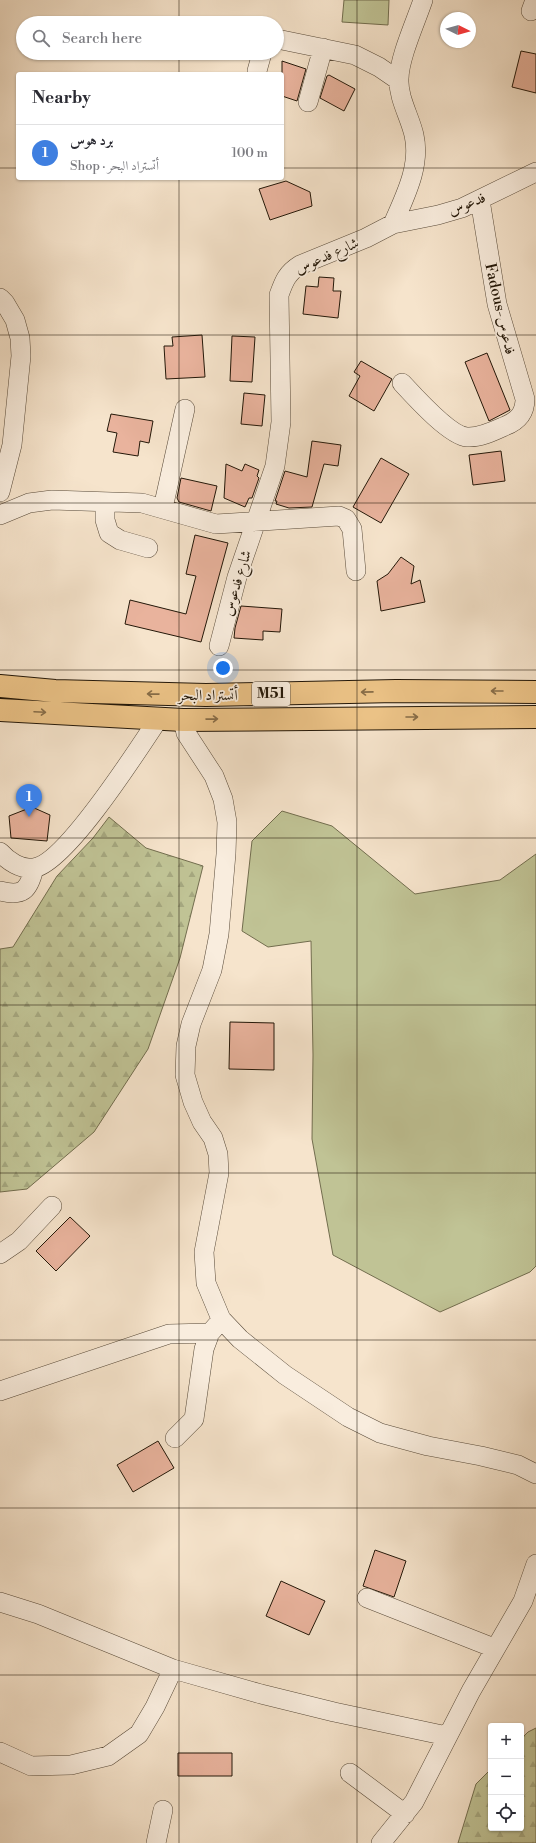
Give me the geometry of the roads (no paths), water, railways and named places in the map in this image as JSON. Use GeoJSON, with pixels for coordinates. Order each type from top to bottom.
{"type":"FeatureCollection","features":[{"type":"Feature","properties":{"kind":"highway","name":"أتستراد البحر"},"geometry":{"type":"LineString","coordinates":[[3,686],[55,691],[206,695],[396,691],[536,692]]}},
{"type":"Feature","properties":{"kind":"highway","name":"أتستراد البحر"},"geometry":{"type":"LineString","coordinates":[[1,710],[183,720],[536,716]]}},
{"type":"Feature","properties":{"kind":"street"},"geometry":{"type":"LineString","coordinates":[[393,224],[413,173],[416,149],[414,135],[398,80],[400,67],[422,0]]}},
{"type":"Feature","properties":{"kind":"street"},"geometry":{"type":"LineString","coordinates":[[284,40],[355,55],[366,60],[398,80]]}},
{"type":"Feature","properties":{"kind":"street"},"geometry":{"type":"LineString","coordinates":[[308,102],[323,48]]}},
{"type":"Feature","properties":{"kind":"street","name":"فدعوس"},"geometry":{"type":"LineString","coordinates":[[393,224],[438,215],[480,200],[536,172]]}},
{"type":"Feature","properties":{"kind":"street","name":"Fadous-فدعوس"},"geometry":{"type":"LineString","coordinates":[[480,200],[497,304],[525,399],[530,406]]}},
{"type":"Feature","properties":{"kind":"street","name":"شارع فدعوس"},"geometry":{"type":"LineString","coordinates":[[219,646],[256,520],[270,487],[279,444],[282,380],[279,295],[284,280],[291,271],[300,265],[366,238],[393,224]]}},
{"type":"Feature","properties":{"kind":"street"},"geometry":{"type":"LineString","coordinates":[[0,298],[5,303],[15,320],[20,338],[21,356],[12,445],[0,492]]}},
{"type":"Feature","properties":{"kind":"street"},"geometry":{"type":"LineString","coordinates":[[402,383],[443,423],[466,438],[487,434],[507,426],[518,419],[530,406]]}},
{"type":"Feature","properties":{"kind":"street"},"geometry":{"type":"LineString","coordinates":[[162,508],[185,409]]}},
{"type":"Feature","properties":{"kind":"street"},"geometry":{"type":"LineString","coordinates":[[0,515],[29,503],[52,500],[142,504],[162,508],[216,524],[235,524],[256,520],[340,516],[346,520],[352,529],[356,571]]}},
{"type":"Feature","properties":{"kind":"street"},"geometry":{"type":"LineString","coordinates":[[105,502],[105,520],[109,533],[120,540],[148,548]]}},
{"type":"Feature","properties":{"kind":"street"},"geometry":{"type":"LineString","coordinates":[[0,852],[8,860],[20,867],[34,868],[46,863],[69,842],[114,785],[160,718]]}},
{"type":"Feature","properties":{"kind":"street"},"geometry":{"type":"LineString","coordinates":[[175,1438],[194,1419],[204,1349],[216,1326],[206,1283],[204,1252],[219,1173],[218,1154],[212,1138],[202,1122],[185,1075],[186,1046],[191,1024],[212,970],[219,934],[226,854],[227,822],[223,799],[214,776],[186,733],[183,720]]}},
{"type":"Feature","properties":{"kind":"street"},"geometry":{"type":"LineString","coordinates":[[0,891],[18,893],[26,890],[31,881],[34,868]]}},
{"type":"Feature","properties":{"kind":"street"},"geometry":{"type":"LineString","coordinates":[[0,1254],[19,1241],[52,1206]]}},
{"type":"Feature","properties":{"kind":"street"},"geometry":{"type":"LineString","coordinates":[[0,1391],[169,1334],[216,1326],[240,1339],[285,1375],[348,1417],[380,1433],[428,1446],[481,1456],[518,1466],[536,1474]]}},
{"type":"Feature","properties":{"kind":"street"},"geometry":{"type":"LineString","coordinates":[[381,1843],[414,1802],[494,1648],[523,1601],[536,1564]]}},
{"type":"Feature","properties":{"kind":"street"},"geometry":{"type":"LineString","coordinates":[[367,1598],[494,1648]]}},
{"type":"Feature","properties":{"kind":"street"},"geometry":{"type":"LineString","coordinates":[[0,1602],[38,1614],[173,1669],[261,1694],[334,1712],[448,1736]]}},
{"type":"Feature","properties":{"kind":"street"},"geometry":{"type":"LineString","coordinates":[[0,1752],[31,1766],[71,1765],[108,1756],[139,1734],[155,1707],[173,1669]]}},
{"type":"Feature","properties":{"kind":"street"},"geometry":{"type":"LineString","coordinates":[[350,1773],[405,1814]]}},
{"type":"Feature","properties":{"kind":"street"},"geometry":{"type":"LineString","coordinates":[[156,1843],[163,1810]]}},
{"type":"Feature","properties":{"kind":"place","name":"برد هوس"},"geometry":{"type":"Point","coordinates":[29,817]}}]}
